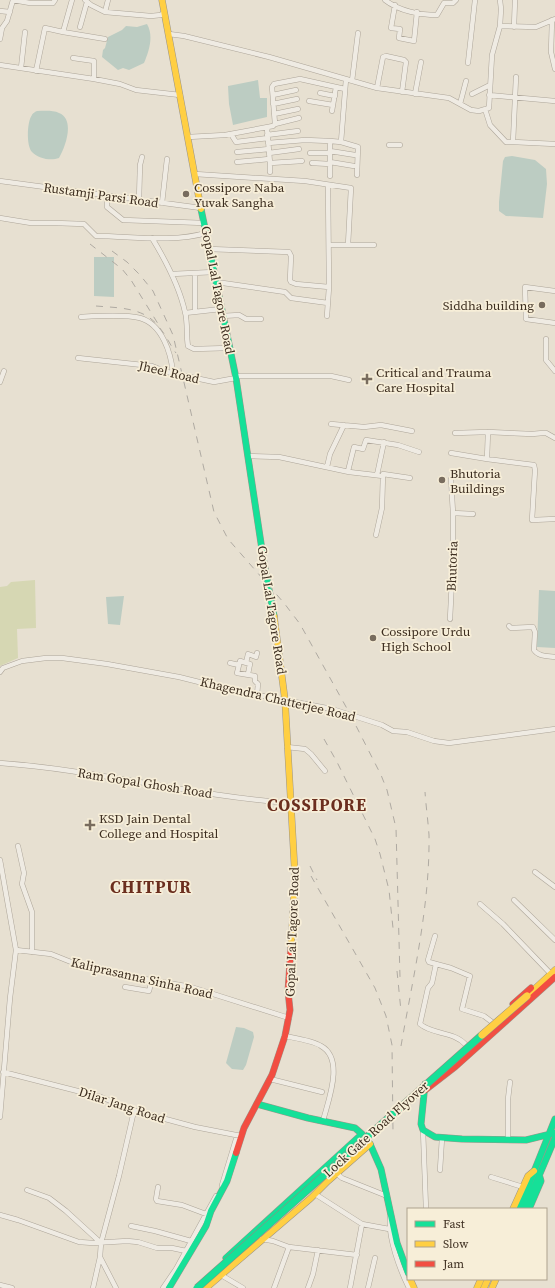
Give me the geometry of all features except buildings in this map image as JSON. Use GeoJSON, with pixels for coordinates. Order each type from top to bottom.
{"type":"FeatureCollection","features":[{"type":"Feature","properties":{"kind":"street"},"geometry":{"type":"LineString","coordinates":[[0,38],[2,28],[7,21],[13,0],[42,4],[53,3],[55,0]]}},
{"type":"Feature","properties":{"kind":"street"},"geometry":{"type":"LineString","coordinates":[[63,32],[72,0]]}},
{"type":"Feature","properties":{"kind":"street"},"geometry":{"type":"LineString","coordinates":[[105,12],[108,0]]}},
{"type":"Feature","properties":{"kind":"street","name":"Gopal Lal Tagore Road"},"geometry":{"type":"LineString","coordinates":[[162,0],[206,234],[235,377],[264,563],[274,617],[285,700],[295,876],[288,991],[290,1010],[285,1036],[270,1079],[239,1136],[227,1182],[208,1212],[206,1226],[168,1288]]}},
{"type":"Feature","properties":{"kind":"street"},"geometry":{"type":"LineString","coordinates":[[385,0],[402,9],[427,15],[437,15],[444,3],[453,4],[456,0]]}},
{"type":"Feature","properties":{"kind":"street"},"geometry":{"type":"LineString","coordinates":[[468,63],[475,0]]}},
{"type":"Feature","properties":{"kind":"street"},"geometry":{"type":"LineString","coordinates":[[168,34],[184,36],[269,57],[378,88],[449,98],[471,110],[479,111],[489,108],[492,55],[500,26],[500,0]]}},
{"type":"Feature","properties":{"kind":"street"},"geometry":{"type":"LineString","coordinates":[[514,27],[515,0]]}},
{"type":"Feature","properties":{"kind":"street"},"geometry":{"type":"LineString","coordinates":[[80,27],[86,1],[105,12],[151,16],[161,15],[164,12]]}},
{"type":"Feature","properties":{"kind":"street"},"geometry":{"type":"LineString","coordinates":[[395,5],[391,28],[400,29],[398,38],[414,41],[418,12]]}},
{"type":"Feature","properties":{"kind":"street"},"geometry":{"type":"LineString","coordinates":[[0,11],[10,12]]}},
{"type":"Feature","properties":{"kind":"street"},"geometry":{"type":"LineString","coordinates":[[500,26],[536,27],[553,20],[551,52],[555,69]]}},
{"type":"Feature","properties":{"kind":"street"},"geometry":{"type":"LineString","coordinates":[[36,71],[45,28],[105,39]]}},
{"type":"Feature","properties":{"kind":"street"},"geometry":{"type":"LineString","coordinates":[[21,68],[25,32]]}},
{"type":"Feature","properties":{"kind":"street"},"geometry":{"type":"LineString","coordinates":[[352,81],[358,33]]}},
{"type":"Feature","properties":{"kind":"street"},"geometry":{"type":"LineString","coordinates":[[378,88],[383,57],[386,56],[405,61],[402,92]]}},
{"type":"Feature","properties":{"kind":"street"},"geometry":{"type":"LineString","coordinates":[[73,58],[94,61],[94,79]]}},
{"type":"Feature","properties":{"kind":"street"},"geometry":{"type":"LineString","coordinates":[[415,94],[421,62]]}},
{"type":"Feature","properties":{"kind":"street"},"geometry":{"type":"LineString","coordinates":[[0,65],[94,79],[120,84],[136,90],[180,95]]}},
{"type":"Feature","properties":{"kind":"street"},"geometry":{"type":"LineString","coordinates":[[512,142],[516,77]]}},
{"type":"Feature","properties":{"kind":"street"},"geometry":{"type":"LineString","coordinates":[[275,124],[272,85],[300,79],[345,89]]}},
{"type":"Feature","properties":{"kind":"street"},"geometry":{"type":"LineString","coordinates":[[341,142],[346,79]]}},
{"type":"Feature","properties":{"kind":"street"},"geometry":{"type":"LineString","coordinates":[[460,104],[466,81]]}},
{"type":"Feature","properties":{"kind":"street"},"geometry":{"type":"LineString","coordinates":[[472,94],[490,85]]}},
{"type":"Feature","properties":{"kind":"street"},"geometry":{"type":"LineString","coordinates":[[332,111],[336,87]]}},
{"type":"Feature","properties":{"kind":"street"},"geometry":{"type":"LineString","coordinates":[[273,94],[296,90]]}},
{"type":"Feature","properties":{"kind":"street"},"geometry":{"type":"LineString","coordinates":[[320,93],[334,96]]}},
{"type":"Feature","properties":{"kind":"street"},"geometry":{"type":"LineString","coordinates":[[489,95],[514,96],[555,101]]}},
{"type":"Feature","properties":{"kind":"street"},"geometry":{"type":"LineString","coordinates":[[273,104],[297,99]]}},
{"type":"Feature","properties":{"kind":"street"},"geometry":{"type":"LineString","coordinates":[[309,101],[333,105]]}},
{"type":"Feature","properties":{"kind":"street"},"geometry":{"type":"LineString","coordinates":[[274,114],[298,109]]}},
{"type":"Feature","properties":{"kind":"street"},"geometry":{"type":"LineString","coordinates":[[484,109],[490,125],[506,142],[555,144]]}},
{"type":"Feature","properties":{"kind":"street"},"geometry":{"type":"LineString","coordinates":[[188,137],[231,134],[267,128],[275,124],[299,118]]}},
{"type":"Feature","properties":{"kind":"street"},"geometry":{"type":"LineString","coordinates":[[267,128],[270,172]]}},
{"type":"Feature","properties":{"kind":"street"},"geometry":{"type":"LineString","coordinates":[[268,139],[298,131]]}},
{"type":"Feature","properties":{"kind":"street"},"geometry":{"type":"LineString","coordinates":[[231,134],[236,142],[268,139],[330,141],[341,142],[358,147],[357,175]]}},
{"type":"Feature","properties":{"kind":"street"},"geometry":{"type":"LineString","coordinates":[[330,141],[330,176]]}},
{"type":"Feature","properties":{"kind":"street"},"geometry":{"type":"LineString","coordinates":[[389,144],[400,145]]}},
{"type":"Feature","properties":{"kind":"street"},"geometry":{"type":"LineString","coordinates":[[237,152],[299,149]]}},
{"type":"Feature","properties":{"kind":"street"},"geometry":{"type":"LineString","coordinates":[[310,153],[330,152],[355,155]]}},
{"type":"Feature","properties":{"kind":"street"},"geometry":{"type":"LineString","coordinates":[[139,200],[140,165],[142,157]]}},
{"type":"Feature","properties":{"kind":"street"},"geometry":{"type":"LineString","coordinates":[[162,203],[167,159]]}},
{"type":"Feature","properties":{"kind":"street"},"geometry":{"type":"LineString","coordinates":[[237,162],[302,160]]}},
{"type":"Feature","properties":{"kind":"street"},"geometry":{"type":"LineString","coordinates":[[312,163],[330,163],[354,166]]}},
{"type":"Feature","properties":{"kind":"street"},"geometry":{"type":"LineString","coordinates":[[195,174],[305,181],[351,188],[349,202],[348,245]]}},
{"type":"Feature","properties":{"kind":"street","name":"Rustamji Parsi Road"},"geometry":{"type":"LineString","coordinates":[[0,181],[201,208]]}},
{"type":"Feature","properties":{"kind":"street"},"geometry":{"type":"LineString","coordinates":[[326,316],[329,287],[328,185]]}},
{"type":"Feature","properties":{"kind":"street"},"geometry":{"type":"LineString","coordinates":[[106,196],[108,207],[123,220],[204,223]]}},
{"type":"Feature","properties":{"kind":"street"},"geometry":{"type":"LineString","coordinates":[[0,218],[31,223],[84,224],[96,236],[152,238],[194,237],[206,234]]}},
{"type":"Feature","properties":{"kind":"street"},"geometry":{"type":"LineString","coordinates":[[152,238],[166,260],[172,274],[185,313],[190,348],[229,348]]}},
{"type":"Feature","properties":{"kind":"street"},"geometry":{"type":"LineString","coordinates":[[329,245],[374,245]]}},
{"type":"Feature","properties":{"kind":"street"},"geometry":{"type":"LineString","coordinates":[[209,249],[290,252],[291,282],[296,284],[329,287]]}},
{"type":"Feature","properties":{"kind":"street"},"geometry":{"type":"LineString","coordinates":[[172,274],[214,272]]}},
{"type":"Feature","properties":{"kind":"street"},"geometry":{"type":"LineString","coordinates":[[195,274],[195,312]]}},
{"type":"Feature","properties":{"kind":"street"},"geometry":{"type":"LineString","coordinates":[[216,282],[285,292],[291,298],[328,303]]}},
{"type":"Feature","properties":{"kind":"street"},"geometry":{"type":"LineString","coordinates":[[555,291],[525,287],[526,319],[555,323]]}},
{"type":"Feature","properties":{"kind":"street"},"geometry":{"type":"LineString","coordinates":[[185,313],[222,313],[246,318],[261,318]]}},
{"type":"Feature","properties":{"kind":"street"},"geometry":{"type":"LineString","coordinates":[[81,317],[104,316],[140,318],[149,322],[162,336],[169,351],[173,373]]}},
{"type":"Feature","properties":{"kind":"street"},"geometry":{"type":"LineString","coordinates":[[546,339],[546,360],[555,371]]}},
{"type":"Feature","properties":{"kind":"street","name":"Jheel Road"},"geometry":{"type":"LineString","coordinates":[[78,358],[152,366],[167,372],[214,382],[235,377],[331,376],[349,380]]}},
{"type":"Feature","properties":{"kind":"street"},"geometry":{"type":"LineString","coordinates":[[0,382],[4,372]]}},
{"type":"Feature","properties":{"kind":"street"},"geometry":{"type":"LineString","coordinates":[[331,424],[364,427],[381,425],[412,431]]}},
{"type":"Feature","properties":{"kind":"street"},"geometry":{"type":"LineString","coordinates":[[327,467],[330,454],[344,425]]}},
{"type":"Feature","properties":{"kind":"street"},"geometry":{"type":"LineString","coordinates":[[487,459],[488,432]]}},
{"type":"Feature","properties":{"kind":"street"},"geometry":{"type":"LineString","coordinates":[[455,433],[546,433],[555,438]]}},
{"type":"Feature","properties":{"kind":"street"},"geometry":{"type":"LineString","coordinates":[[348,472],[354,447],[363,448],[366,440],[398,445],[419,452]]}},
{"type":"Feature","properties":{"kind":"street"},"geometry":{"type":"LineString","coordinates":[[376,535],[382,508],[380,475],[384,442]]}},
{"type":"Feature","properties":{"kind":"street"},"geometry":{"type":"LineString","coordinates":[[451,453],[534,465],[532,520],[555,519]]}},
{"type":"Feature","properties":{"kind":"street"},"geometry":{"type":"LineString","coordinates":[[248,456],[279,457],[348,472],[380,475],[386,473],[410,478]]}},
{"type":"Feature","properties":{"kind":"street","name":"Bhutoria"},"geometry":{"type":"LineString","coordinates":[[450,619],[453,560],[451,479]]}},
{"type":"Feature","properties":{"kind":"street"},"geometry":{"type":"LineString","coordinates":[[453,513],[473,514]]}},
{"type":"Feature","properties":{"kind":"street"},"geometry":{"type":"LineString","coordinates":[[509,626],[511,628],[533,628],[535,632],[534,650],[536,654],[540,656],[555,657]]}},
{"type":"Feature","properties":{"kind":"street"},"geometry":{"type":"LineString","coordinates":[[246,663],[248,654],[256,657],[257,652]]}},
{"type":"Feature","properties":{"kind":"street","name":"Khagendra Chatterjee Road"},"geometry":{"type":"LineString","coordinates":[[0,672],[3,668],[22,661],[46,658],[62,658],[107,664],[179,677],[257,695],[332,709],[382,725],[393,731],[449,743],[555,729]]}},
{"type":"Feature","properties":{"kind":"street"},"geometry":{"type":"LineString","coordinates":[[248,674],[250,664],[240,661],[237,672],[256,676],[255,681],[258,684],[257,695]]}},
{"type":"Feature","properties":{"kind":"street"},"geometry":{"type":"LineString","coordinates":[[230,663],[239,665]]}},
{"type":"Feature","properties":{"kind":"street"},"geometry":{"type":"LineString","coordinates":[[287,747],[305,749],[312,754],[325,771]]}},
{"type":"Feature","properties":{"kind":"street","name":"Ram Gopal Ghosh Road"},"geometry":{"type":"LineString","coordinates":[[0,764],[69,771],[252,800],[290,803]]}},
{"type":"Feature","properties":{"kind":"street"},"geometry":{"type":"LineString","coordinates":[[18,846],[24,872],[22,884],[32,912],[32,952]]}},
{"type":"Feature","properties":{"kind":"street"},"geometry":{"type":"LineString","coordinates":[[0,860],[16,950],[10,998],[0,1117]]}},
{"type":"Feature","properties":{"kind":"street"},"geometry":{"type":"LineString","coordinates":[[535,872],[555,887]]}},
{"type":"Feature","properties":{"kind":"street"},"geometry":{"type":"LineString","coordinates":[[514,900],[555,940]]}},
{"type":"Feature","properties":{"kind":"street"},"geometry":{"type":"LineString","coordinates":[[426,1208],[423,1130],[421,1124],[426,1080],[553,970],[480,904]]}},
{"type":"Feature","properties":{"kind":"street"},"geometry":{"type":"LineString","coordinates":[[435,936],[428,960],[429,962],[451,968],[470,976],[462,1009],[484,1016],[492,1022]]}},
{"type":"Feature","properties":{"kind":"street","name":"Kaliprasanna Sinha Road"},"geometry":{"type":"LineString","coordinates":[[16,950],[51,954],[81,966],[116,974],[191,987],[289,1018]]}},
{"type":"Feature","properties":{"kind":"street"},"geometry":{"type":"LineString","coordinates":[[436,964],[432,983],[428,988],[420,1024],[458,1038],[466,1045]]}},
{"type":"Feature","properties":{"kind":"street","name":"Lock Gate Road Flyover"},"geometry":{"type":"LineString","coordinates":[[196,1288],[553,970]]}},
{"type":"Feature","properties":{"kind":"street"},"geometry":{"type":"LineString","coordinates":[[424,1091],[455,1067],[555,977]]}},
{"type":"Feature","properties":{"kind":"street"},"geometry":{"type":"LineString","coordinates":[[125,987],[149,992],[152,980]]}},
{"type":"Feature","properties":{"kind":"street"},"geometry":{"type":"LineString","coordinates":[[285,1036],[321,1045],[329,1052],[333,1063],[334,1076],[323,1121]]}},
{"type":"Feature","properties":{"kind":"street","name":"Dilar Jang Road"},"geometry":{"type":"LineString","coordinates":[[3,1072],[67,1087],[101,1097],[134,1111],[239,1136]]}},
{"type":"Feature","properties":{"kind":"street"},"geometry":{"type":"LineString","coordinates":[[270,1079],[322,1092]]}},
{"type":"Feature","properties":{"kind":"street"},"geometry":{"type":"LineString","coordinates":[[508,1139],[508,1099],[510,1082]]}},
{"type":"Feature","properties":{"kind":"street"},"geometry":{"type":"LineString","coordinates":[[257,1104],[355,1128],[362,1134],[370,1144],[381,1169],[387,1196],[391,1227],[403,1276],[409,1288]]}},
{"type":"Feature","properties":{"kind":"street"},"geometry":{"type":"LineString","coordinates":[[93,1288],[100,1257],[101,1242],[119,1176],[134,1111]]}},
{"type":"Feature","properties":{"kind":"street"},"geometry":{"type":"LineString","coordinates":[[519,1208],[552,1134],[555,1119]]}},
{"type":"Feature","properties":{"kind":"street"},"geometry":{"type":"LineString","coordinates":[[423,1130],[435,1137],[462,1139],[526,1140],[552,1134]]}},
{"type":"Feature","properties":{"kind":"street"},"geometry":{"type":"LineString","coordinates":[[196,1288],[196,1285],[362,1134]]}},
{"type":"Feature","properties":{"kind":"street"},"geometry":{"type":"LineString","coordinates":[[440,1170],[442,1138]]}},
{"type":"Feature","properties":{"kind":"street"},"geometry":{"type":"LineString","coordinates":[[525,1208],[535,1175],[555,1138]]}},
{"type":"Feature","properties":{"kind":"street"},"geometry":{"type":"LineString","coordinates":[[206,1288],[262,1238],[315,1194],[336,1173],[370,1144]]}},
{"type":"Feature","properties":{"kind":"street"},"geometry":{"type":"LineString","coordinates":[[336,1173],[342,1178],[387,1196]]}},
{"type":"Feature","properties":{"kind":"street"},"geometry":{"type":"LineString","coordinates":[[513,1208],[528,1176],[535,1175]]}},
{"type":"Feature","properties":{"kind":"street"},"geometry":{"type":"LineString","coordinates":[[529,1208],[541,1181],[535,1175]]}},
{"type":"Feature","properties":{"kind":"street"},"geometry":{"type":"LineString","coordinates":[[491,1177],[523,1187]]}},
{"type":"Feature","properties":{"kind":"street"},"geometry":{"type":"LineString","coordinates":[[158,1187],[157,1201],[182,1205],[208,1212],[176,1269],[163,1288]]}},
{"type":"Feature","properties":{"kind":"street"},"geometry":{"type":"LineString","coordinates":[[27,1190],[49,1198],[101,1242]]}},
{"type":"Feature","properties":{"kind":"street"},"geometry":{"type":"LineString","coordinates":[[315,1194],[362,1224],[391,1227]]}},
{"type":"Feature","properties":{"kind":"street"},"geometry":{"type":"LineString","coordinates":[[0,1215],[79,1242],[93,1243],[127,1241],[138,1242],[157,1248],[172,1248],[186,1251]]}},
{"type":"Feature","properties":{"kind":"street"},"geometry":{"type":"LineString","coordinates":[[350,1288],[362,1224]]}},
{"type":"Feature","properties":{"kind":"street"},"geometry":{"type":"LineString","coordinates":[[131,1226],[155,1230],[191,1241]]}},
{"type":"Feature","properties":{"kind":"street"},"geometry":{"type":"LineString","coordinates":[[391,1227],[407,1270]]}},
{"type":"Feature","properties":{"kind":"street"},"geometry":{"type":"LineString","coordinates":[[262,1238],[289,1247],[357,1255]]}},
{"type":"Feature","properties":{"kind":"street"},"geometry":{"type":"LineString","coordinates":[[274,1288],[289,1247]]}},
{"type":"Feature","properties":{"kind":"street"},"geometry":{"type":"LineString","coordinates":[[308,1288],[313,1274],[318,1250]]}},
{"type":"Feature","properties":{"kind":"street"},"geometry":{"type":"LineString","coordinates":[[100,1257],[116,1288]]}},
{"type":"Feature","properties":{"kind":"street"},"geometry":{"type":"LineString","coordinates":[[368,1288],[375,1258]]}},
{"type":"Feature","properties":{"kind":"street"},"geometry":{"type":"LineString","coordinates":[[221,1275],[243,1288]]}},
{"type":"Feature","properties":{"kind":"street"},"geometry":{"type":"LineString","coordinates":[[0,1285],[12,1288]]}},
{"type":"Feature","properties":{"kind":"green space"},"geometry":{"type":"Polygon","coordinates":[[[35,580],[36,628],[17,629],[18,658],[0,666],[0,587],[7,586],[11,582],[35,580]]]}},
{"type":"Feature","properties":{"kind":"shaded area"},"geometry":{"type":"Polygon","coordinates":[[[147,24],[150,38],[149,49],[144,63],[129,70],[123,68],[118,70],[102,57],[108,37],[122,30],[126,26],[137,27],[147,24]]]}},
{"type":"Feature","properties":{"kind":"shaded area"},"geometry":{"type":"Polygon","coordinates":[[[258,80],[260,98],[267,98],[267,117],[233,125],[229,104],[228,86],[258,80]]]}},
{"type":"Feature","properties":{"kind":"shaded area"},"geometry":{"type":"Polygon","coordinates":[[[37,111],[57,112],[64,116],[67,121],[68,133],[59,158],[42,158],[30,149],[28,139],[29,122],[32,115],[37,111]]]}},
{"type":"Feature","properties":{"kind":"shaded area"},"geometry":{"type":"Polygon","coordinates":[[[512,156],[535,160],[546,169],[547,184],[543,218],[506,216],[499,211],[503,161],[505,157],[512,156]]]}},
{"type":"Feature","properties":{"kind":"shaded area"},"geometry":{"type":"Polygon","coordinates":[[[94,257],[114,257],[114,297],[94,296],[94,257]]]}},
{"type":"Feature","properties":{"kind":"shaded area"},"geometry":{"type":"Polygon","coordinates":[[[539,590],[555,591],[555,648],[537,647],[539,590]]]}},
{"type":"Feature","properties":{"kind":"shaded area"},"geometry":{"type":"Polygon","coordinates":[[[124,596],[120,625],[108,624],[106,597],[124,596]]]}},
{"type":"Feature","properties":{"kind":"shaded area"},"geometry":{"type":"Polygon","coordinates":[[[236,1027],[244,1028],[253,1032],[254,1037],[246,1065],[243,1070],[232,1069],[226,1063],[236,1027]]]}},
{"type":"Feature","properties":{"kind":"railway"},"geometry":{"type":"LineString","coordinates":[[90,244],[122,269],[131,280],[160,327]]}},
{"type":"Feature","properties":{"kind":"railway"},"geometry":{"type":"LineString","coordinates":[[112,251],[127,262],[153,291],[173,335],[214,512],[228,539],[284,603],[300,624],[350,714],[387,790],[396,828],[400,977]]}},
{"type":"Feature","properties":{"kind":"railway"},"geometry":{"type":"LineString","coordinates":[[96,306],[122,308],[139,312],[153,320],[176,353]]}},
{"type":"Feature","properties":{"kind":"railway"},"geometry":{"type":"LineString","coordinates":[[324,739],[375,839],[389,890],[393,928]]}},
{"type":"Feature","properties":{"kind":"railway"},"geometry":{"type":"LineString","coordinates":[[401,1046],[420,941],[427,888],[429,835],[425,792]]}},
{"type":"Feature","properties":{"kind":"railway"},"geometry":{"type":"LineString","coordinates":[[310,866],[317,880]]}},
{"type":"Feature","properties":{"kind":"railway"},"geometry":{"type":"LineString","coordinates":[[311,876],[375,988],[386,1016],[392,1045],[393,1132]]}},
{"type":"Feature","properties":{"kind":"railway"},"geometry":{"type":"LineString","coordinates":[[397,971],[401,1011]]}},
{"type":"Feature","properties":{"kind":"traffic: fast"},"geometry":{"type":"LineString","coordinates":[[201,209],[236,378],[264,563],[274,616]]}},
{"type":"Feature","properties":{"kind":"traffic: fast"},"geometry":{"type":"LineString","coordinates":[[197,1288],[482,1035]]}},
{"type":"Feature","properties":{"kind":"traffic: fast"},"geometry":{"type":"LineString","coordinates":[[425,1084],[421,1124],[423,1130],[435,1137],[526,1140],[555,1133]]}},
{"type":"Feature","properties":{"kind":"traffic: fast"},"geometry":{"type":"LineString","coordinates":[[257,1104],[308,1118],[355,1128],[362,1134],[370,1144],[381,1169],[397,1243],[407,1270]]}},
{"type":"Feature","properties":{"kind":"traffic: fast"},"geometry":{"type":"LineString","coordinates":[[519,1208],[555,1119]]}},
{"type":"Feature","properties":{"kind":"traffic: fast"},"geometry":{"type":"LineString","coordinates":[[226,1258],[362,1134]]}},
{"type":"Feature","properties":{"kind":"traffic: fast"},"geometry":{"type":"LineString","coordinates":[[525,1208],[555,1138]]}},
{"type":"Feature","properties":{"kind":"traffic: fast"},"geometry":{"type":"LineString","coordinates":[[169,1288],[206,1226],[211,1211],[227,1181],[236,1153]]}},
{"type":"Feature","properties":{"kind":"traffic: fast"},"geometry":{"type":"LineString","coordinates":[[529,1208],[541,1181],[539,1174]]}},
{"type":"Feature","properties":{"kind":"traffic: slow"},"geometry":{"type":"LineString","coordinates":[[162,0],[201,209]]}},
{"type":"Feature","properties":{"kind":"traffic: slow"},"geometry":{"type":"LineString","coordinates":[[274,616],[285,700],[295,876],[291,948]]}},
{"type":"Feature","properties":{"kind":"traffic: slow"},"geometry":{"type":"LineString","coordinates":[[527,996],[555,970]]}},
{"type":"Feature","properties":{"kind":"traffic: slow"},"geometry":{"type":"LineString","coordinates":[[482,1035],[527,996]]}},
{"type":"Feature","properties":{"kind":"traffic: slow"},"geometry":{"type":"LineString","coordinates":[[206,1288],[311,1198],[370,1144]]}},
{"type":"Feature","properties":{"kind":"traffic: slow"},"geometry":{"type":"LineString","coordinates":[[513,1208],[528,1176],[534,1171]]}},
{"type":"Feature","properties":{"kind":"traffic: slow"},"geometry":{"type":"LineString","coordinates":[[410,1280],[414,1288]]}},
{"type":"Feature","properties":{"kind":"traffic: slow"},"geometry":{"type":"LineString","coordinates":[[477,1288],[481,1280]]}},
{"type":"Feature","properties":{"kind":"traffic: slow"},"geometry":{"type":"LineString","coordinates":[[484,1288],[488,1280]]}},
{"type":"Feature","properties":{"kind":"traffic: slow"},"geometry":{"type":"LineString","coordinates":[[492,1288],[496,1280]]}},
{"type":"Feature","properties":{"kind":"traffic: jam"},"geometry":{"type":"LineString","coordinates":[[236,1153],[244,1128],[272,1075],[285,1036],[290,1010],[288,991],[291,948]]}},
{"type":"Feature","properties":{"kind":"traffic: jam"},"geometry":{"type":"LineString","coordinates":[[424,1091],[455,1067],[555,977]]}},
{"type":"Feature","properties":{"kind":"traffic: jam"},"geometry":{"type":"LineString","coordinates":[[513,1004],[531,988]]}},
{"type":"Feature","properties":{"kind":"place","name":"Cossipore Naba Yuvak Sangha"},"geometry":{"type":"Point","coordinates":[186,194]}},
{"type":"Feature","properties":{"kind":"place","name":"Siddha building"},"geometry":{"type":"Point","coordinates":[542,305]}},
{"type":"Feature","properties":{"kind":"place","name":"Critical and Trauma Care Hospital"},"geometry":{"type":"Point","coordinates":[367,379]}},
{"type":"Feature","properties":{"kind":"place","name":"Bhutoria Buildings"},"geometry":{"type":"Point","coordinates":[442,480]}},
{"type":"Feature","properties":{"kind":"place","name":"Cossipore Urdu High School"},"geometry":{"type":"Point","coordinates":[373,638]}},
{"type":"Feature","properties":{"kind":"place","name":"KSD Jain Dental College and Hospital"},"geometry":{"type":"Point","coordinates":[90,825]}},
{"type":"Feature","properties":{"kind":"district","name":"COSSIPORE"},"geometry":{"type":"Point","coordinates":[317,805]}},
{"type":"Feature","properties":{"kind":"district","name":"CHITPUR"},"geometry":{"type":"Point","coordinates":[151,887]}}]}
